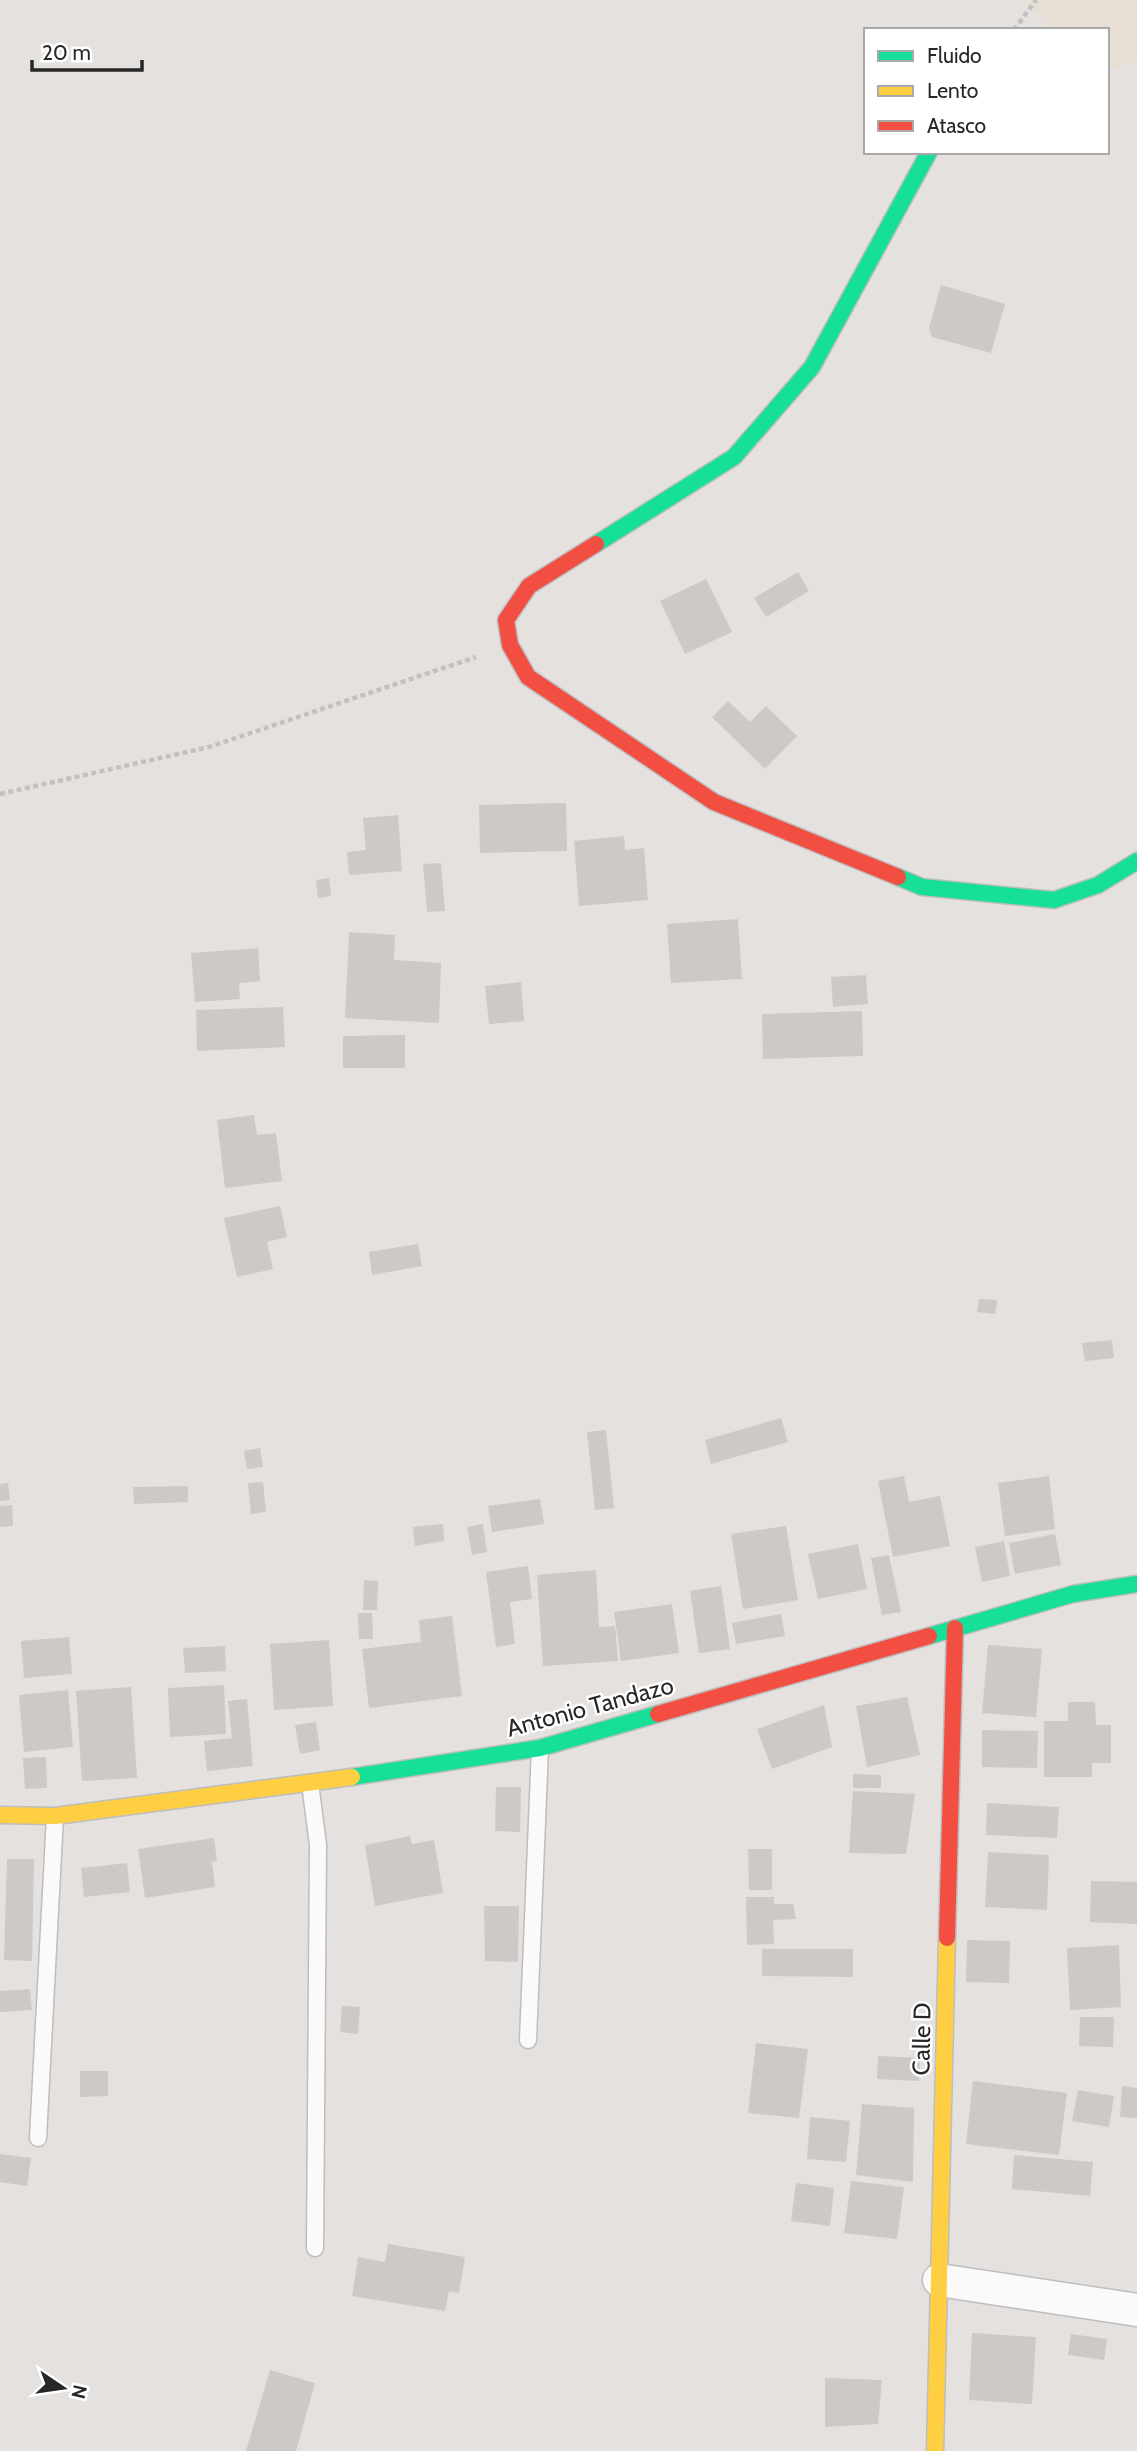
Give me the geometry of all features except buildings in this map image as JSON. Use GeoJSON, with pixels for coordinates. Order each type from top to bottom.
{"type":"FeatureCollection","features":[{"type":"Feature","properties":{"kind":"street"},"geometry":{"type":"LineString","coordinates":[[928,154],[803,377],[734,457],[529,586],[506,620],[510,645],[528,677],[714,802],[922,887],[1054,900],[1098,885],[1137,861]]}},
{"type":"Feature","properties":{"kind":"street","name":"Antonio Tandazo"},"geometry":{"type":"LineString","coordinates":[[0,1815],[55,1816],[310,1783],[540,1748],[1073,1594],[1137,1584]]}},
{"type":"Feature","properties":{"kind":"street","name":"Calle D"},"geometry":{"type":"LineString","coordinates":[[935,2451],[955,1628]]}},
{"type":"Feature","properties":{"kind":"street"},"geometry":{"type":"LineString","coordinates":[[939,2280],[1137,2310]]}},
{"type":"Feature","properties":{"kind":"lane"},"geometry":{"type":"LineString","coordinates":[[528,2040],[540,1748]]}},
{"type":"Feature","properties":{"kind":"lane"},"geometry":{"type":"LineString","coordinates":[[310,1783],[318,1845],[315,2248]]}},
{"type":"Feature","properties":{"kind":"lane"},"geometry":{"type":"LineString","coordinates":[[38,2138],[55,1816]]}},
{"type":"Feature","properties":{"kind":"path"},"geometry":{"type":"LineString","coordinates":[[1015,28],[1036,0]]}},
{"type":"Feature","properties":{"kind":"path"},"geometry":{"type":"LineString","coordinates":[[0,794],[209,747],[510,645]]}},
{"type":"Feature","properties":{"kind":"shaded area"},"geometry":{"type":"Polygon","coordinates":[[[1025,0],[1137,0],[1137,59],[1109,70],[1109,28],[1053,28],[1025,0]]]}},
{"type":"Feature","properties":{"kind":"traffic: fast"},"geometry":{"type":"LineString","coordinates":[[596,544],[734,457],[812,367],[928,154]]}},
{"type":"Feature","properties":{"kind":"traffic: fast"},"geometry":{"type":"LineString","coordinates":[[898,877],[922,887],[1054,900],[1098,885],[1137,861]]}},
{"type":"Feature","properties":{"kind":"traffic: fast"},"geometry":{"type":"LineString","coordinates":[[929,1636],[1073,1594],[1137,1584]]}},
{"type":"Feature","properties":{"kind":"traffic: fast"},"geometry":{"type":"LineString","coordinates":[[352,1777],[540,1748],[658,1714]]}},
{"type":"Feature","properties":{"kind":"traffic: slow"},"geometry":{"type":"LineString","coordinates":[[0,1815],[55,1816],[352,1777]]}},
{"type":"Feature","properties":{"kind":"traffic: slow"},"geometry":{"type":"LineString","coordinates":[[935,2451],[947,1938]]}},
{"type":"Feature","properties":{"kind":"traffic: jam"},"geometry":{"type":"LineString","coordinates":[[596,544],[529,586],[506,620],[510,645],[528,677],[714,802],[898,877]]}},
{"type":"Feature","properties":{"kind":"traffic: jam"},"geometry":{"type":"LineString","coordinates":[[947,1938],[955,1628]]}},
{"type":"Feature","properties":{"kind":"traffic: jam"},"geometry":{"type":"LineString","coordinates":[[658,1714],[929,1636]]}}]}
